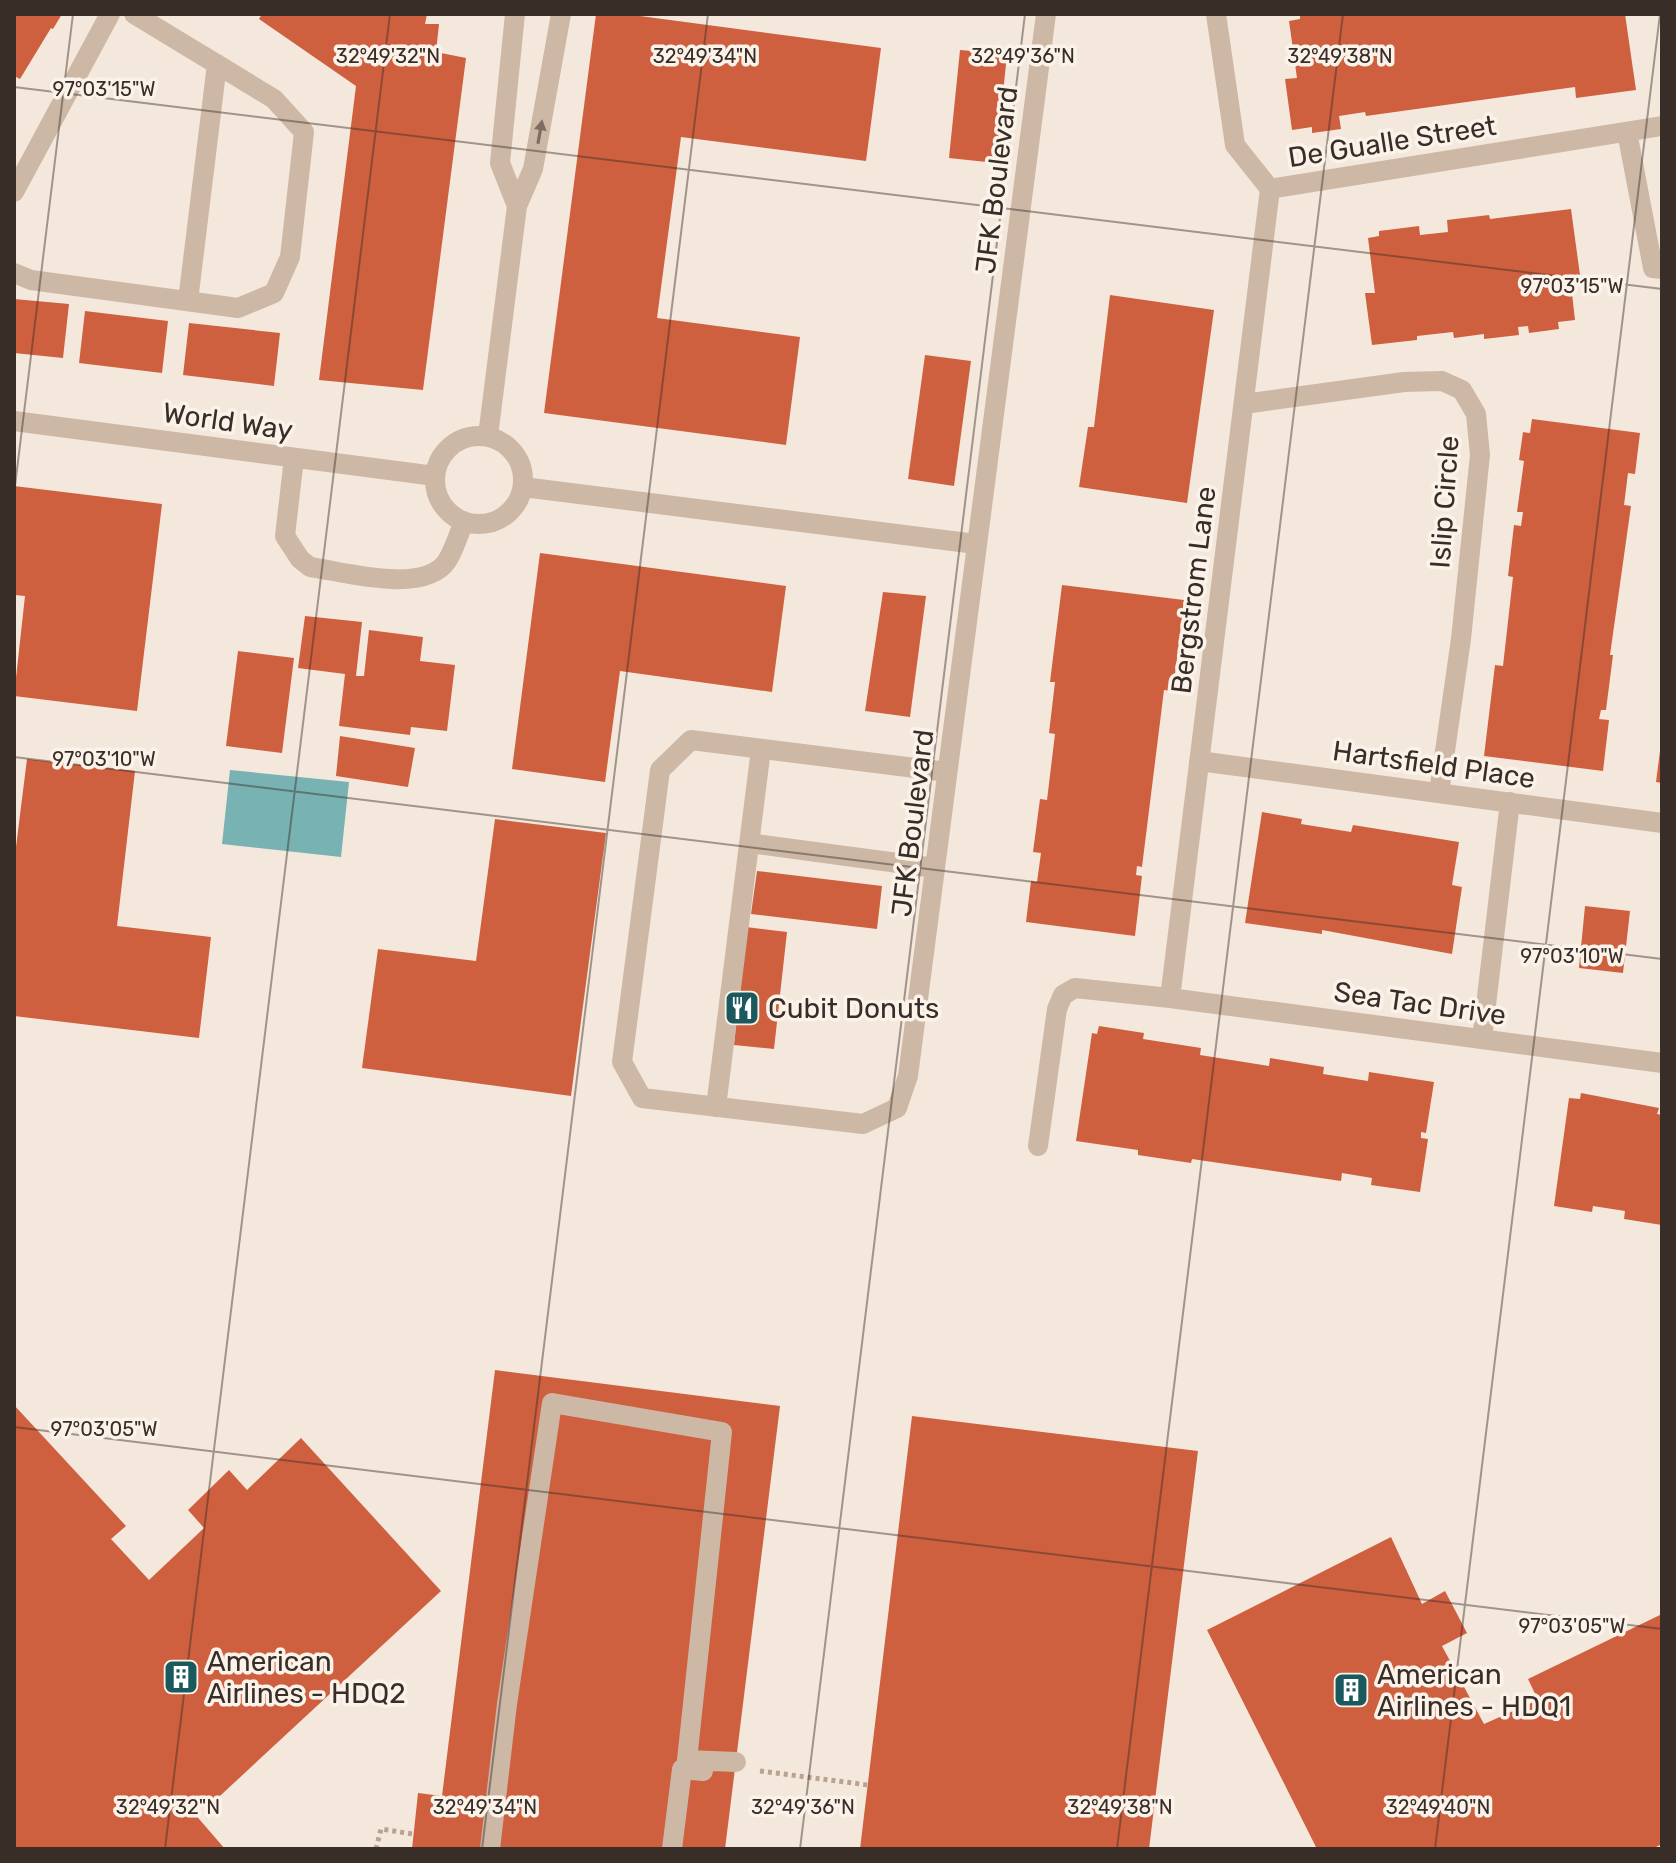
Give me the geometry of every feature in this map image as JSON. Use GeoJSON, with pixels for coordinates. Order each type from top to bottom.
{"type":"FeatureCollection","features":[{"type":"Feature","properties":{"kind":"lane"},"geometry":{"type":"LineString","coordinates":[[14,192],[110,14]]}},
{"type":"Feature","properties":{"kind":"lane"},"geometry":{"type":"LineString","coordinates":[[14,273],[31,280],[238,308],[274,293],[290,257],[304,132],[274,99],[134,14]]}},
{"type":"Feature","properties":{"kind":"lane"},"geometry":{"type":"LineString","coordinates":[[515,14],[500,163],[517,206]]}},
{"type":"Feature","properties":{"kind":"lane"},"geometry":{"type":"LineString","coordinates":[[488,436],[517,206],[533,169],[561,14]]}},
{"type":"Feature","properties":{"kind":"lane","name":"JFK Boulevard"},"geometry":{"type":"LineString","coordinates":[[716,1107],[863,1124],[897,1108],[908,1076],[1046,14]]}},
{"type":"Feature","properties":{"kind":"lane","name":"De Gualle Street"},"geometry":{"type":"LineString","coordinates":[[1216,14],[1235,145],[1270,189],[1662,126]]}},
{"type":"Feature","properties":{"kind":"lane"},"geometry":{"type":"LineString","coordinates":[[188,301],[217,64]]}},
{"type":"Feature","properties":{"kind":"lane"},"geometry":{"type":"LineString","coordinates":[[1627,132],[1653,268],[1662,269]]}},
{"type":"Feature","properties":{"kind":"lane","name":"Bergstrom Lane"},"geometry":{"type":"LineString","coordinates":[[1170,998],[1270,189]]}},
{"type":"Feature","properties":{"kind":"lane","name":"Islip Circle"},"geometry":{"type":"LineString","coordinates":[[1244,404],[1404,382],[1442,381],[1462,390],[1476,414],[1480,455],[1461,639],[1439,793]]}},
{"type":"Feature","properties":{"kind":"lane","name":"World Way"},"geometry":{"type":"LineString","coordinates":[[14,421],[435,476]]}},
{"type":"Feature","properties":{"kind":"lane"},"geometry":{"type":"LineString","coordinates":[[488,436],[508,446],[521,465],[523,487],[515,505],[501,518],[483,524],[464,521],[448,512],[438,495],[435,476],[444,453],[464,438],[488,436]]}},
{"type":"Feature","properties":{"kind":"lane"},"geometry":{"type":"LineString","coordinates":[[294,458],[285,536],[300,559],[310,567],[403,580],[430,576],[446,563],[464,521]]}},
{"type":"Feature","properties":{"kind":"lane"},"geometry":{"type":"LineString","coordinates":[[523,487],[976,544]]}},
{"type":"Feature","properties":{"kind":"lane"},"geometry":{"type":"LineString","coordinates":[[761,749],[716,1107],[642,1098],[622,1062],[660,770],[691,740],[947,772]]}},
{"type":"Feature","properties":{"kind":"lane","name":"Hartsfield Place"},"geometry":{"type":"LineString","coordinates":[[1199,761],[1662,823]]}},
{"type":"Feature","properties":{"kind":"lane"},"geometry":{"type":"LineString","coordinates":[[1482,1039],[1510,802]]}},
{"type":"Feature","properties":{"kind":"lane"},"geometry":{"type":"LineString","coordinates":[[749,843],[935,868]]}},
{"type":"Feature","properties":{"kind":"lane","name":"Sea Tac Drive"},"geometry":{"type":"LineString","coordinates":[[1038,1146],[1057,1009],[1063,995],[1075,988],[1662,1063]]}},
{"type":"Feature","properties":{"kind":"lane"},"geometry":{"type":"LineString","coordinates":[[490,1849],[507,1704],[552,1403],[722,1432],[687,1760],[740,1769]]}},
{"type":"Feature","properties":{"kind":"lane"},"geometry":{"type":"LineString","coordinates":[[672,1849],[682,1769],[740,1769]]}},
{"type":"Feature","properties":{"kind":"path"},"geometry":{"type":"LineString","coordinates":[[740,1769],[868,1785]]}},
{"type":"Feature","properties":{"kind":"path"},"geometry":{"type":"LineString","coordinates":[[376,1849],[381,1829],[413,1834]]}},
{"type":"Feature","properties":{"kind":"water"},"geometry":{"type":"Polygon","coordinates":[[[230,770],[349,782],[341,857],[222,844],[230,770]]]}},
{"type":"Feature","properties":{"kind":"building"},"geometry":{"type":"Polygon","coordinates":[[[14,14],[62,14],[20,79],[14,76],[14,14]]]}},
{"type":"Feature","properties":{"kind":"building"},"geometry":{"type":"Polygon","coordinates":[[[262,14],[427,14],[425,24],[439,24],[436,52],[466,58],[423,390],[319,380],[356,86],[259,19],[262,14]]]}},
{"type":"Feature","properties":{"kind":"building"},"geometry":{"type":"Polygon","coordinates":[[[596,14],[625,14],[881,48],[866,161],[681,137],[657,318],[800,337],[786,445],[544,413],[596,14]]]}},
{"type":"Feature","properties":{"kind":"building"},"geometry":{"type":"Polygon","coordinates":[[[1300,14],[1625,14],[1636,90],[1576,98],[1575,87],[1366,116],[1365,112],[1339,116],[1341,129],[1312,133],[1312,127],[1292,130],[1285,79],[1297,78],[1289,21],[1300,19],[1300,14]]]}},
{"type":"Feature","properties":{"kind":"building"},"geometry":{"type":"Polygon","coordinates":[[[960,50],[1007,54],[996,163],[949,158],[960,50]]]}},
{"type":"Feature","properties":{"kind":"building"},"geometry":{"type":"Polygon","coordinates":[[[1571,209],[1580,275],[1570,276],[1575,320],[1558,322],[1559,329],[1529,333],[1528,326],[1518,327],[1519,335],[1484,339],[1484,334],[1454,338],[1453,332],[1372,345],[1365,293],[1375,293],[1368,238],[1379,236],[1379,231],[1419,226],[1420,235],[1448,232],[1447,220],[1489,215],[1490,219],[1571,209]]]}},
{"type":"Feature","properties":{"kind":"building"},"geometry":{"type":"Polygon","coordinates":[[[1110,295],[1214,310],[1187,503],[1079,487],[1088,427],[1094,427],[1110,295]]]}},
{"type":"Feature","properties":{"kind":"building"},"geometry":{"type":"Polygon","coordinates":[[[14,299],[69,304],[63,358],[14,353],[14,299]]]}},
{"type":"Feature","properties":{"kind":"building"},"geometry":{"type":"Polygon","coordinates":[[[85,311],[168,321],[162,373],[79,363],[85,311]]]}},
{"type":"Feature","properties":{"kind":"building"},"geometry":{"type":"Polygon","coordinates":[[[189,323],[280,333],[274,386],[183,375],[189,323]]]}},
{"type":"Feature","properties":{"kind":"building"},"geometry":{"type":"Polygon","coordinates":[[[925,355],[971,361],[954,486],[908,479],[925,355]]]}},
{"type":"Feature","properties":{"kind":"building"},"geometry":{"type":"Polygon","coordinates":[[[1532,419],[1640,433],[1635,474],[1628,473],[1624,505],[1631,506],[1610,655],[1613,655],[1606,710],[1601,710],[1599,719],[1609,720],[1603,771],[1484,756],[1495,665],[1503,666],[1513,577],[1508,576],[1514,525],[1521,526],[1523,512],[1517,512],[1524,461],[1519,460],[1523,432],[1530,433],[1532,419]]]}},
{"type":"Feature","properties":{"kind":"building"},"geometry":{"type":"Polygon","coordinates":[[[14,486],[162,504],[137,711],[14,696],[25,596],[14,595],[14,486]]]}},
{"type":"Feature","properties":{"kind":"building"},"geometry":{"type":"Polygon","coordinates":[[[540,553],[786,586],[772,692],[620,671],[605,782],[512,769],[540,553]]]}},
{"type":"Feature","properties":{"kind":"building"},"geometry":{"type":"Polygon","coordinates":[[[1062,585],[1184,600],[1173,691],[1164,690],[1142,867],[1137,866],[1136,875],[1142,876],[1135,936],[1026,922],[1031,881],[1037,882],[1041,853],[1033,852],[1040,799],[1047,800],[1055,734],[1049,733],[1055,682],[1050,682],[1062,585]]]}},
{"type":"Feature","properties":{"kind":"building"},"geometry":{"type":"Polygon","coordinates":[[[883,592],[926,596],[910,717],[865,711],[883,592]]]}},
{"type":"Feature","properties":{"kind":"building"},"geometry":{"type":"Polygon","coordinates":[[[305,616],[362,622],[356,676],[364,676],[369,630],[423,637],[420,661],[455,665],[447,731],[411,727],[410,735],[339,726],[345,674],[298,668],[305,616]]]}},
{"type":"Feature","properties":{"kind":"building"},"geometry":{"type":"Polygon","coordinates":[[[238,651],[294,658],[282,753],[226,746],[238,651]]]}},
{"type":"Feature","properties":{"kind":"building"},"geometry":{"type":"Polygon","coordinates":[[[340,736],[415,748],[408,787],[336,776],[340,736]]]}},
{"type":"Feature","properties":{"kind":"building"},"geometry":{"type":"Polygon","coordinates":[[[1662,751],[1662,783],[1656,782],[1662,751]]]}},
{"type":"Feature","properties":{"kind":"building"},"geometry":{"type":"Polygon","coordinates":[[[27,759],[135,771],[117,926],[211,937],[199,1038],[14,1016],[14,863],[27,759]]]}},
{"type":"Feature","properties":{"kind":"building"},"geometry":{"type":"Polygon","coordinates":[[[1262,812],[1302,819],[1301,824],[1351,832],[1353,825],[1459,842],[1452,885],[1462,887],[1452,954],[1322,930],[1322,934],[1245,923],[1262,812]]]}},
{"type":"Feature","properties":{"kind":"building"},"geometry":{"type":"Polygon","coordinates":[[[495,819],[606,833],[571,1096],[362,1068],[378,949],[476,961],[495,819]]]}},
{"type":"Feature","properties":{"kind":"building"},"geometry":{"type":"Polygon","coordinates":[[[757,871],[882,886],[877,929],[751,914],[757,871]]]}},
{"type":"Feature","properties":{"kind":"building"},"geometry":{"type":"Polygon","coordinates":[[[1585,906],[1630,911],[1623,973],[1579,968],[1585,906]]]}},
{"type":"Feature","properties":{"kind":"building"},"geometry":{"type":"Polygon","coordinates":[[[746,927],[787,932],[774,1049],[734,1045],[746,927]]]}},
{"type":"Feature","properties":{"kind":"building"},"geometry":{"type":"Polygon","coordinates":[[[1099,1026],[1144,1033],[1143,1039],[1201,1048],[1200,1055],[1269,1066],[1270,1058],[1324,1067],[1323,1074],[1368,1081],[1369,1072],[1434,1082],[1426,1133],[1421,1132],[1421,1138],[1428,1139],[1420,1192],[1371,1185],[1372,1178],[1342,1173],[1341,1181],[1192,1159],[1191,1163],[1138,1155],[1138,1150],[1076,1141],[1092,1033],[1097,1034],[1099,1026]]]}},
{"type":"Feature","properties":{"kind":"building"},"geometry":{"type":"Polygon","coordinates":[[[1581,1093],[1659,1108],[1657,1114],[1662,1115],[1662,1225],[1624,1219],[1625,1211],[1593,1206],[1592,1212],[1554,1206],[1569,1098],[1580,1099],[1581,1093]]]}},
{"type":"Feature","properties":{"kind":"building"},"geometry":{"type":"Polygon","coordinates":[[[495,1370],[780,1406],[725,1849],[412,1849],[418,1793],[442,1796],[495,1370]]]}},
{"type":"Feature","properties":{"kind":"building","name":"American Airlines - HDQ2"},"geometry":{"type":"Polygon","coordinates":[[[14,1405],[126,1526],[111,1539],[149,1580],[204,1528],[188,1510],[229,1470],[247,1490],[301,1438],[441,1591],[208,1807],[197,1795],[187,1805],[225,1849],[14,1849],[14,1405]]]}},
{"type":"Feature","properties":{"kind":"building"},"geometry":{"type":"Polygon","coordinates":[[[912,1416],[1198,1451],[1149,1849],[860,1849],[912,1416]]]}},
{"type":"Feature","properties":{"kind":"building","name":"American Airlines - HDQ1"},"geometry":{"type":"Polygon","coordinates":[[[1391,1537],[1422,1604],[1445,1591],[1467,1633],[1442,1646],[1484,1724],[1538,1700],[1528,1679],[1662,1614],[1662,1844],[1652,1849],[1317,1849],[1207,1630],[1391,1537]]]}},
{"type":"Feature","properties":{"kind":"place","name":"Cubit Donuts"},"geometry":{"type":"Point","coordinates":[742,1008]}},
{"type":"Feature","properties":{"kind":"place","name":"American Airlines - HDQ2"},"geometry":{"type":"Point","coordinates":[181,1677]}},
{"type":"Feature","properties":{"kind":"place","name":"American Airlines - HDQ1"},"geometry":{"type":"Point","coordinates":[1351,1690]}}]}
